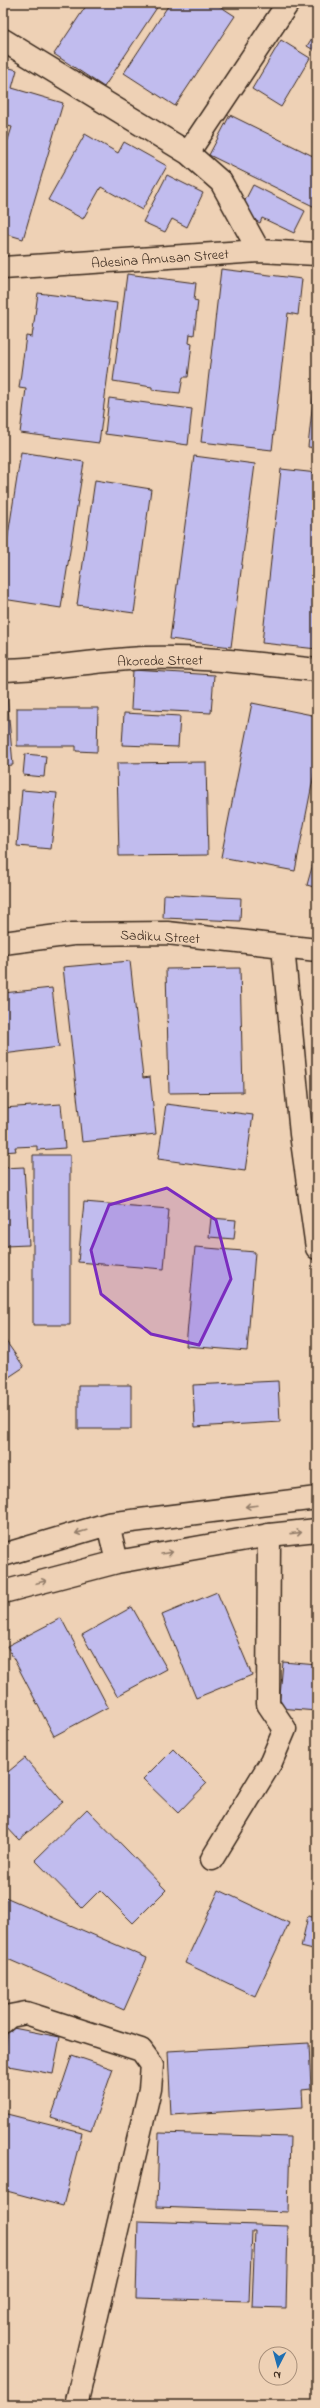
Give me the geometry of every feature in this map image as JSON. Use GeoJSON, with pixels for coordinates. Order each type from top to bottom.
{"type":"FeatureCollection","features":[{"type":"Feature","properties":{"kind":"street"},"geometry":{"type":"LineString","coordinates":[[188,153],[288,3]]}},
{"type":"Feature","properties":{"kind":"street"},"geometry":{"type":"LineString","coordinates":[[3,40],[188,153],[221,182],[259,251]]}},
{"type":"Feature","properties":{"kind":"street","name":"Adesina Amusan Street"},"geometry":{"type":"LineString","coordinates":[[3,268],[259,251],[317,254]]}},
{"type":"Feature","properties":{"kind":"street","name":"Akorede Street"},"geometry":{"type":"LineString","coordinates":[[3,670],[32,670],[144,658],[205,659],[317,670]]}},
{"type":"Feature","properties":{"kind":"street","name":"Sadiku Street"},"geometry":{"type":"LineString","coordinates":[[3,943],[73,934],[167,933],[317,950]]}},
{"type":"Feature","properties":{"kind":"street"},"geometry":{"type":"LineString","coordinates":[[283,947],[301,1134],[317,1248]]}},
{"type":"Feature","properties":{"kind":"street"},"geometry":{"type":"LineString","coordinates":[[3,1555],[108,1524],[317,1498]]}},
{"type":"Feature","properties":{"kind":"street"},"geometry":{"type":"LineString","coordinates":[[108,1524],[117,1562]]}},
{"type":"Feature","properties":{"kind":"street"},"geometry":{"type":"LineString","coordinates":[[3,1592],[117,1562],[269,1535],[317,1530]]}},
{"type":"Feature","properties":{"kind":"street"},"geometry":{"type":"LineString","coordinates":[[212,1859],[272,1762],[285,1729],[268,1704],[269,1535]]}},
{"type":"Feature","properties":{"kind":"street"},"geometry":{"type":"LineString","coordinates":[[3,2022],[10,2016],[26,2013],[141,2050],[152,2065],[150,2089],[76,2405]]}},
{"type":"Feature","properties":{"kind":"highlighted area"},"geometry":{"type":"Polygon","coordinates":[[[167,1188],[216,1220],[231,1279],[199,1345],[151,1334],[101,1294],[91,1250],[109,1205],[167,1188]]]}},
{"type":"Feature","properties":{"kind":"building"},"geometry":{"type":"Polygon","coordinates":[[[88,3],[160,3],[104,87],[54,54],[88,3]]]}},
{"type":"Feature","properties":{"kind":"building"},"geometry":{"type":"Polygon","coordinates":[[[170,3],[215,3],[235,16],[175,106],[124,73],[170,3]]]}},
{"type":"Feature","properties":{"kind":"building"},"geometry":{"type":"Polygon","coordinates":[[[317,30],[317,52],[307,46],[317,30]]]}},
{"type":"Feature","properties":{"kind":"building"},"geometry":{"type":"Polygon","coordinates":[[[281,40],[310,58],[281,107],[252,89],[281,40]]]}},
{"type":"Feature","properties":{"kind":"building"},"geometry":{"type":"Polygon","coordinates":[[[3,66],[17,70],[12,88],[63,103],[23,239],[3,233],[3,156],[12,127],[3,125],[3,66]]]}},
{"type":"Feature","properties":{"kind":"building"},"geometry":{"type":"Polygon","coordinates":[[[230,115],[317,158],[317,208],[209,155],[230,115]]]}},
{"type":"Feature","properties":{"kind":"building"},"geometry":{"type":"Polygon","coordinates":[[[85,134],[118,153],[124,142],[167,166],[142,210],[101,187],[83,219],[48,200],[85,134]]]}},
{"type":"Feature","properties":{"kind":"building"},"geometry":{"type":"Polygon","coordinates":[[[167,175],[203,193],[187,227],[172,219],[165,232],[143,222],[167,175]]]}},
{"type":"Feature","properties":{"kind":"building"},"geometry":{"type":"Polygon","coordinates":[[[253,185],[305,211],[294,233],[262,218],[260,223],[239,212],[253,185]]]}},
{"type":"Feature","properties":{"kind":"building"},"geometry":{"type":"Polygon","coordinates":[[[221,269],[302,279],[298,315],[288,313],[272,450],[201,442],[221,269]]]}},
{"type":"Feature","properties":{"kind":"building"},"geometry":{"type":"Polygon","coordinates":[[[127,274],[196,283],[194,300],[198,301],[194,335],[190,334],[189,343],[192,344],[188,377],[183,377],[180,393],[152,390],[152,387],[113,381],[127,274]]]}},
{"type":"Feature","properties":{"kind":"building"},"geometry":{"type":"Polygon","coordinates":[[[38,293],[117,303],[99,443],[20,433],[26,389],[19,388],[26,336],[32,337],[38,293]]]}},
{"type":"Feature","properties":{"kind":"building"},"geometry":{"type":"Polygon","coordinates":[[[314,390],[317,391],[317,448],[308,447],[314,390]]]}},
{"type":"Feature","properties":{"kind":"building"},"geometry":{"type":"Polygon","coordinates":[[[109,398],[192,409],[188,445],[105,434],[109,398]]]}},
{"type":"Feature","properties":{"kind":"building"},"geometry":{"type":"Polygon","coordinates":[[[21,452],[84,462],[61,608],[3,599],[3,568],[21,452]]]}},
{"type":"Feature","properties":{"kind":"building"},"geometry":{"type":"Polygon","coordinates":[[[194,456],[255,464],[231,647],[170,639],[194,456]]]}},
{"type":"Feature","properties":{"kind":"building"},"geometry":{"type":"Polygon","coordinates":[[[281,469],[317,473],[317,649],[262,643],[281,469]]]}},
{"type":"Feature","properties":{"kind":"building"},"geometry":{"type":"Polygon","coordinates":[[[95,480],[151,489],[134,613],[77,605],[95,480]]]}},
{"type":"Feature","properties":{"kind":"building"},"geometry":{"type":"Polygon","coordinates":[[[133,670],[214,675],[211,713],[131,709],[133,670]]]}},
{"type":"Feature","properties":{"kind":"building"},"geometry":{"type":"Polygon","coordinates":[[[7,696],[13,765],[3,766],[3,697],[7,696]]]}},
{"type":"Feature","properties":{"kind":"building"},"geometry":{"type":"Polygon","coordinates":[[[252,703],[317,716],[317,759],[295,871],[221,857],[252,703]]]}},
{"type":"Feature","properties":{"kind":"building"},"geometry":{"type":"Polygon","coordinates":[[[17,708],[98,708],[97,752],[76,751],[76,746],[17,746],[17,708]]]}},
{"type":"Feature","properties":{"kind":"building"},"geometry":{"type":"Polygon","coordinates":[[[124,713],[180,716],[178,747],[122,745],[124,713]]]}},
{"type":"Feature","properties":{"kind":"building"},"geometry":{"type":"Polygon","coordinates":[[[25,754],[46,756],[44,777],[23,775],[25,754]]]}},
{"type":"Feature","properties":{"kind":"building"},"geometry":{"type":"Polygon","coordinates":[[[206,762],[208,855],[119,856],[117,763],[206,762]]]}},
{"type":"Feature","properties":{"kind":"building"},"geometry":{"type":"Polygon","coordinates":[[[22,790],[57,793],[51,849],[17,846],[22,790]]]}},
{"type":"Feature","properties":{"kind":"building"},"geometry":{"type":"Polygon","coordinates":[[[317,849],[317,888],[307,885],[317,849]]]}},
{"type":"Feature","properties":{"kind":"building"},"geometry":{"type":"Polygon","coordinates":[[[164,894],[241,898],[240,921],[163,918],[164,894]]]}},
{"type":"Feature","properties":{"kind":"building"},"geometry":{"type":"Polygon","coordinates":[[[130,961],[143,1078],[150,1077],[156,1134],[82,1142],[63,967],[130,961]]]}},
{"type":"Feature","properties":{"kind":"building"},"geometry":{"type":"Polygon","coordinates":[[[240,968],[243,1092],[169,1093],[166,969],[240,968]]]}},
{"type":"Feature","properties":{"kind":"building"},"geometry":{"type":"Polygon","coordinates":[[[52,988],[59,1047],[3,1054],[3,993],[52,988]]]}},
{"type":"Feature","properties":{"kind":"building"},"geometry":{"type":"Polygon","coordinates":[[[61,1104],[65,1148],[37,1150],[37,1146],[15,1147],[16,1151],[3,1152],[3,1108],[61,1104]]]}},
{"type":"Feature","properties":{"kind":"building"},"geometry":{"type":"Polygon","coordinates":[[[166,1104],[253,1115],[245,1171],[158,1159],[166,1104]]]}},
{"type":"Feature","properties":{"kind":"building"},"geometry":{"type":"Polygon","coordinates":[[[33,1155],[70,1155],[70,1325],[33,1325],[33,1155]]]}},
{"type":"Feature","properties":{"kind":"building"},"geometry":{"type":"Polygon","coordinates":[[[24,1167],[29,1245],[4,1246],[3,1168],[24,1167]]]}},
{"type":"Feature","properties":{"kind":"building"},"geometry":{"type":"Polygon","coordinates":[[[84,1202],[169,1209],[164,1269],[78,1262],[84,1202]]]}},
{"type":"Feature","properties":{"kind":"building"},"geometry":{"type":"Polygon","coordinates":[[[211,1218],[236,1220],[234,1239],[209,1237],[211,1218]]]}},
{"type":"Feature","properties":{"kind":"building"},"geometry":{"type":"Polygon","coordinates":[[[195,1247],[255,1252],[247,1351],[186,1346],[195,1247]]]}},
{"type":"Feature","properties":{"kind":"building"},"geometry":{"type":"Polygon","coordinates":[[[3,1337],[24,1367],[3,1381],[3,1337]]]}},
{"type":"Feature","properties":{"kind":"building"},"geometry":{"type":"Polygon","coordinates":[[[278,1381],[280,1422],[195,1427],[193,1385],[278,1381]]]}},
{"type":"Feature","properties":{"kind":"building"},"geometry":{"type":"Polygon","coordinates":[[[78,1385],[131,1385],[131,1429],[78,1429],[78,1385]]]}},
{"type":"Feature","properties":{"kind":"building"},"geometry":{"type":"Polygon","coordinates":[[[217,1592],[252,1675],[196,1698],[162,1615],[217,1592]]]}},
{"type":"Feature","properties":{"kind":"building"},"geometry":{"type":"Polygon","coordinates":[[[132,1607],[167,1669],[117,1696],[82,1635],[132,1607]]]}},
{"type":"Feature","properties":{"kind":"building"},"geometry":{"type":"Polygon","coordinates":[[[61,1618],[108,1707],[54,1736],[7,1646],[61,1618]]]}},
{"type":"Feature","properties":{"kind":"building"},"geometry":{"type":"Polygon","coordinates":[[[283,1662],[317,1665],[317,1711],[279,1708],[283,1662]]]}},
{"type":"Feature","properties":{"kind":"building"},"geometry":{"type":"Polygon","coordinates":[[[173,1749],[207,1783],[178,1813],[143,1779],[173,1749]]]}},
{"type":"Feature","properties":{"kind":"building"},"geometry":{"type":"Polygon","coordinates":[[[25,1758],[63,1802],[19,1840],[3,1823],[3,1776],[25,1758]]]}},
{"type":"Feature","properties":{"kind":"building"},"geometry":{"type":"Polygon","coordinates":[[[87,1809],[166,1890],[133,1923],[100,1890],[82,1908],[35,1860],[87,1809]]]}},
{"type":"Feature","properties":{"kind":"building"},"geometry":{"type":"Polygon","coordinates":[[[219,1890],[289,1923],[255,1996],[185,1963],[219,1890]]]}},
{"type":"Feature","properties":{"kind":"building"},"geometry":{"type":"Polygon","coordinates":[[[3,1896],[147,1958],[124,2010],[3,1957],[3,1896]]]}},
{"type":"Feature","properties":{"kind":"building"},"geometry":{"type":"Polygon","coordinates":[[[308,1916],[317,1918],[317,1951],[301,1947],[308,1916]]]}},
{"type":"Feature","properties":{"kind":"building"},"geometry":{"type":"Polygon","coordinates":[[[8,2027],[60,2037],[53,2074],[3,2065],[8,2027]]]}},
{"type":"Feature","properties":{"kind":"building"},"geometry":{"type":"Polygon","coordinates":[[[309,2043],[311,2089],[302,2090],[303,2107],[171,2115],[168,2051],[309,2043]]]}},
{"type":"Feature","properties":{"kind":"building"},"geometry":{"type":"Polygon","coordinates":[[[72,2055],[113,2069],[91,2131],[51,2118],[72,2055]]]}},
{"type":"Feature","properties":{"kind":"building"},"geometry":{"type":"Polygon","coordinates":[[[3,2113],[82,2133],[63,2206],[3,2190],[3,2113]]]}},
{"type":"Feature","properties":{"kind":"building"},"geometry":{"type":"Polygon","coordinates":[[[159,2133],[290,2137],[288,2212],[157,2207],[159,2133]]]}},
{"type":"Feature","properties":{"kind":"building"},"geometry":{"type":"Polygon","coordinates":[[[138,2221],[288,2226],[286,2308],[252,2307],[255,2231],[252,2231],[249,2301],[136,2298],[138,2221]]]}}]}
